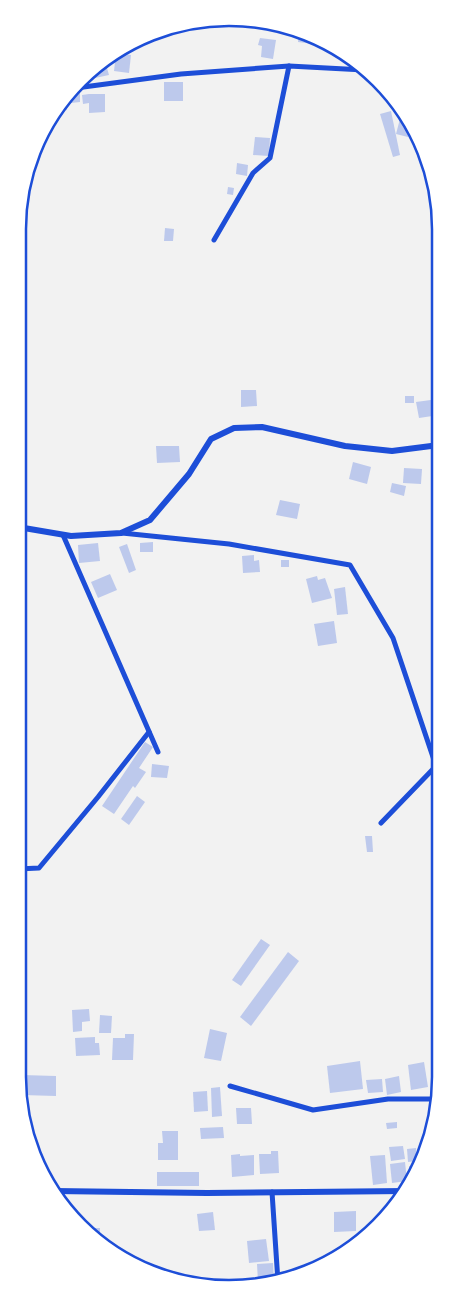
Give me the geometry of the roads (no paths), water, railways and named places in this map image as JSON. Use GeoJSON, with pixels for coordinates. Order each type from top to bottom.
{"type":"FeatureCollection","features":[{"type":"Feature","properties":{"kind":"street"},"geometry":{"type":"LineString","coordinates":[[85,87],[181,74],[289,66],[354,69]]}},
{"type":"Feature","properties":{"kind":"street"},"geometry":{"type":"LineString","coordinates":[[214,240],[253,173],[270,158],[289,66]]}},
{"type":"Feature","properties":{"kind":"street"},"geometry":{"type":"LineString","coordinates":[[121,533],[150,520],[189,474],[211,439],[234,428],[262,427],[345,446],[392,451],[432,446]]}},
{"type":"Feature","properties":{"kind":"street"},"geometry":{"type":"LineString","coordinates":[[26,528],[71,536],[121,533],[230,544],[350,565],[393,638],[432,754]]}},
{"type":"Feature","properties":{"kind":"street"},"geometry":{"type":"LineString","coordinates":[[63,535],[158,752]]}},
{"type":"Feature","properties":{"kind":"street"},"geometry":{"type":"LineString","coordinates":[[26,869],[39,868],[149,732]]}},
{"type":"Feature","properties":{"kind":"street"},"geometry":{"type":"LineString","coordinates":[[381,823],[432,770]]}},
{"type":"Feature","properties":{"kind":"street"},"geometry":{"type":"LineString","coordinates":[[230,1086],[313,1110],[388,1099],[430,1099]]}},
{"type":"Feature","properties":{"kind":"street"},"geometry":{"type":"LineString","coordinates":[[61,1191],[397,1191]]}},
{"type":"Feature","properties":{"kind":"street"},"geometry":{"type":"LineString","coordinates":[[272,1192],[277,1274]]}}]}
